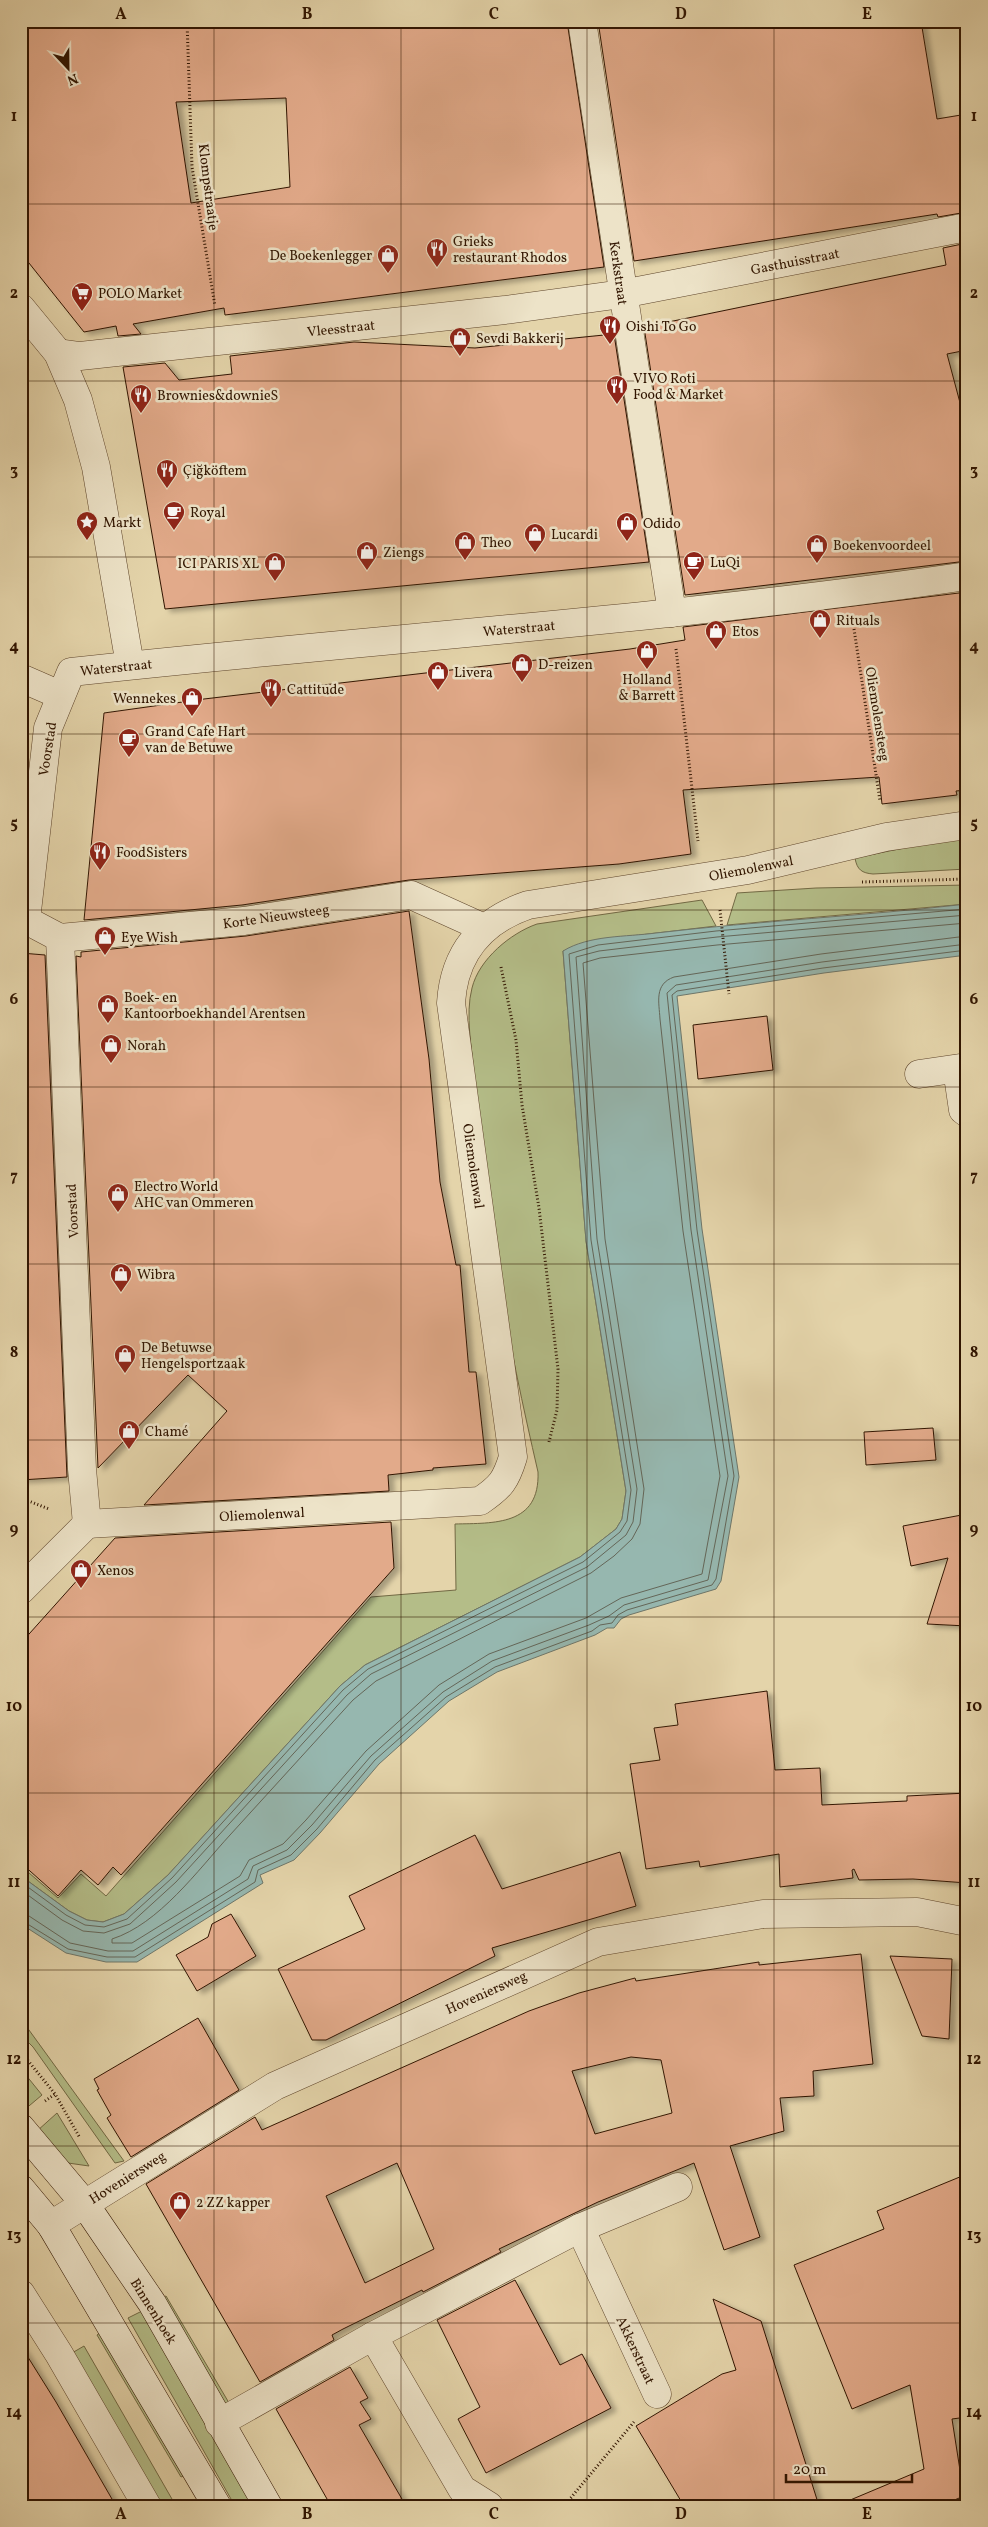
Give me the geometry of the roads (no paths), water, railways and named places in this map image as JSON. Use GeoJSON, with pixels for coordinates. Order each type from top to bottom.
{"type":"FeatureCollection","features":[{"type":"Feature","properties":{"kind":"street","name":"Kerkstraat"},"geometry":{"type":"LineString","coordinates":[[582,21],[672,613]]}},
{"type":"Feature","properties":{"kind":"street","name":"Gasthuisstraat"},"geometry":{"type":"LineString","coordinates":[[622,294],[967,227]]}},
{"type":"Feature","properties":{"kind":"street","name":"Vleesstraat"},"geometry":{"type":"LineString","coordinates":[[58,353],[80,356],[495,311],[622,294]]}},
{"type":"Feature","properties":{"kind":"street"},"geometry":{"type":"LineString","coordinates":[[21,308],[58,353],[78,400],[96,467],[130,665]]}},
{"type":"Feature","properties":{"kind":"street","name":"Waterstraat"},"geometry":{"type":"LineString","coordinates":[[66,683],[130,665],[672,613],[848,594],[967,576]]}},
{"type":"Feature","properties":{"kind":"street"},"geometry":{"type":"LineString","coordinates":[[21,678],[66,683]]}},
{"type":"Feature","properties":{"kind":"street","name":"Voorstad"},"geometry":{"type":"LineString","coordinates":[[66,683],[48,728],[24,920],[60,938],[82,1469],[87,1524]]}},
{"type":"Feature","properties":{"kind":"street","name":"Oliemolenwal"},"geometry":{"type":"LineString","coordinates":[[87,1524],[480,1501],[498,1489],[507,1476],[514,1456],[451,1003],[455,972],[462,957],[484,928],[507,914],[528,905],[748,870],[886,837],[967,825]]}},
{"type":"Feature","properties":{"kind":"street","name":"Korte Nieuwsteeg"},"geometry":{"type":"LineString","coordinates":[[60,938],[235,922],[411,895],[484,928]]}},
{"type":"Feature","properties":{"kind":"street"},"geometry":{"type":"LineString","coordinates":[[919,1074],[962,1068],[963,1110],[967,1113]]}},
{"type":"Feature","properties":{"kind":"street"},"geometry":{"type":"LineString","coordinates":[[21,1590],[87,1524]]}},
{"type":"Feature","properties":{"kind":"street","name":"Hoveniersweg"},"geometry":{"type":"LineString","coordinates":[[51,2225],[275,2086],[598,1942],[763,1914],[917,1912],[967,1922]]}},
{"type":"Feature","properties":{"kind":"street","name":"Binnenhoek"},"geometry":{"type":"LineString","coordinates":[[21,2128],[84,2203],[152,2303],[219,2424],[268,2506]]}},
{"type":"Feature","properties":{"kind":"street"},"geometry":{"type":"LineString","coordinates":[[219,2424],[373,2336],[580,2228],[678,2187]]}},
{"type":"Feature","properties":{"kind":"street"},"geometry":{"type":"LineString","coordinates":[[21,2189],[51,2225],[217,2506]]}},
{"type":"Feature","properties":{"kind":"street","name":"Akkerstraat"},"geometry":{"type":"LineString","coordinates":[[580,2228],[657,2394]]}},
{"type":"Feature","properties":{"kind":"street"},"geometry":{"type":"LineString","coordinates":[[21,2294],[59,2354],[147,2506]]}},
{"type":"Feature","properties":{"kind":"street"},"geometry":{"type":"LineString","coordinates":[[373,2336],[462,2489],[489,2506]]}},
{"type":"Feature","properties":{"kind":"water"},"geometry":{"type":"Polygon","coordinates":[[[967,904],[967,955],[824,973],[677,996],[702,1229],[739,1477],[721,1581],[716,1589],[629,1615],[621,1619],[614,1628],[607,1628],[595,1635],[497,1672],[449,1701],[379,1764],[320,1833],[294,1860],[260,1875],[263,1883],[137,1962],[106,1962],[66,1953],[21,1924],[21,1876],[69,1911],[87,1920],[103,1922],[124,1914],[168,1875],[340,1686],[365,1665],[580,1557],[616,1529],[622,1519],[626,1491],[586,1241],[563,951],[596,939],[967,904]]]}},
{"type":"Feature","properties":{"kind":"place","name":"Grieks restaurant Rhodos"},"geometry":{"type":"Point","coordinates":[437,268]}},
{"type":"Feature","properties":{"kind":"place","name":"De Boekenlegger"},"geometry":{"type":"Point","coordinates":[388,274]}},
{"type":"Feature","properties":{"kind":"place","name":"POLO Market"},"geometry":{"type":"Point","coordinates":[82,312]}},
{"type":"Feature","properties":{"kind":"place","name":"Oishi To Go"},"geometry":{"type":"Point","coordinates":[610,345]}},
{"type":"Feature","properties":{"kind":"place","name":"Sevdi Bakkerij"},"geometry":{"type":"Point","coordinates":[460,357]}},
{"type":"Feature","properties":{"kind":"place","name":"VIVO Roti Food & Market"},"geometry":{"type":"Point","coordinates":[617,405]}},
{"type":"Feature","properties":{"kind":"place","name":"Brownies&downieS"},"geometry":{"type":"Point","coordinates":[141,414]}},
{"type":"Feature","properties":{"kind":"place","name":"Çiğköftem"},"geometry":{"type":"Point","coordinates":[167,489]}},
{"type":"Feature","properties":{"kind":"place","name":"Royal"},"geometry":{"type":"Point","coordinates":[174,531]}},
{"type":"Feature","properties":{"kind":"place","name":"Markt"},"geometry":{"type":"Point","coordinates":[87,541]}},
{"type":"Feature","properties":{"kind":"place","name":"Odido"},"geometry":{"type":"Point","coordinates":[627,542]}},
{"type":"Feature","properties":{"kind":"place","name":"Lucardi"},"geometry":{"type":"Point","coordinates":[535,553]}},
{"type":"Feature","properties":{"kind":"place","name":"Theo"},"geometry":{"type":"Point","coordinates":[465,561]}},
{"type":"Feature","properties":{"kind":"place","name":"Boekenvoordeel"},"geometry":{"type":"Point","coordinates":[817,564]}},
{"type":"Feature","properties":{"kind":"place","name":"Ziengs"},"geometry":{"type":"Point","coordinates":[367,571]}},
{"type":"Feature","properties":{"kind":"place","name":"LuQi"},"geometry":{"type":"Point","coordinates":[694,581]}},
{"type":"Feature","properties":{"kind":"place","name":"ICI PARIS XL"},"geometry":{"type":"Point","coordinates":[275,582]}},
{"type":"Feature","properties":{"kind":"place","name":"Rituals"},"geometry":{"type":"Point","coordinates":[820,639]}},
{"type":"Feature","properties":{"kind":"place","name":"Etos"},"geometry":{"type":"Point","coordinates":[716,650]}},
{"type":"Feature","properties":{"kind":"place","name":"Holland & Barrett"},"geometry":{"type":"Point","coordinates":[647,670]}},
{"type":"Feature","properties":{"kind":"place","name":"D-reizen"},"geometry":{"type":"Point","coordinates":[522,683]}},
{"type":"Feature","properties":{"kind":"place","name":"Livera"},"geometry":{"type":"Point","coordinates":[438,691]}},
{"type":"Feature","properties":{"kind":"place","name":"Cattitude"},"geometry":{"type":"Point","coordinates":[271,708]}},
{"type":"Feature","properties":{"kind":"place","name":"Wennekes"},"geometry":{"type":"Point","coordinates":[192,717]}},
{"type":"Feature","properties":{"kind":"place","name":"Grand Cafe Hart van de Betuwe"},"geometry":{"type":"Point","coordinates":[129,758]}},
{"type":"Feature","properties":{"kind":"place","name":"FoodSisters"},"geometry":{"type":"Point","coordinates":[100,871]}},
{"type":"Feature","properties":{"kind":"place","name":"Eye Wish"},"geometry":{"type":"Point","coordinates":[105,956]}},
{"type":"Feature","properties":{"kind":"place","name":"Boek- en Kantoorboekhandel Arentsen"},"geometry":{"type":"Point","coordinates":[108,1024]}},
{"type":"Feature","properties":{"kind":"place","name":"Norah"},"geometry":{"type":"Point","coordinates":[111,1064]}},
{"type":"Feature","properties":{"kind":"place","name":"Electro World AHC van Ommeren"},"geometry":{"type":"Point","coordinates":[118,1213]}},
{"type":"Feature","properties":{"kind":"place","name":"Wibra"},"geometry":{"type":"Point","coordinates":[121,1293]}},
{"type":"Feature","properties":{"kind":"place","name":"De Betuwse Hengelsportzaak"},"geometry":{"type":"Point","coordinates":[125,1374]}},
{"type":"Feature","properties":{"kind":"place","name":"Chamé"},"geometry":{"type":"Point","coordinates":[129,1450]}},
{"type":"Feature","properties":{"kind":"place","name":"Xenos"},"geometry":{"type":"Point","coordinates":[81,1589]}},
{"type":"Feature","properties":{"kind":"place","name":"2 ZZ kapper"},"geometry":{"type":"Point","coordinates":[180,2221]}}]}
